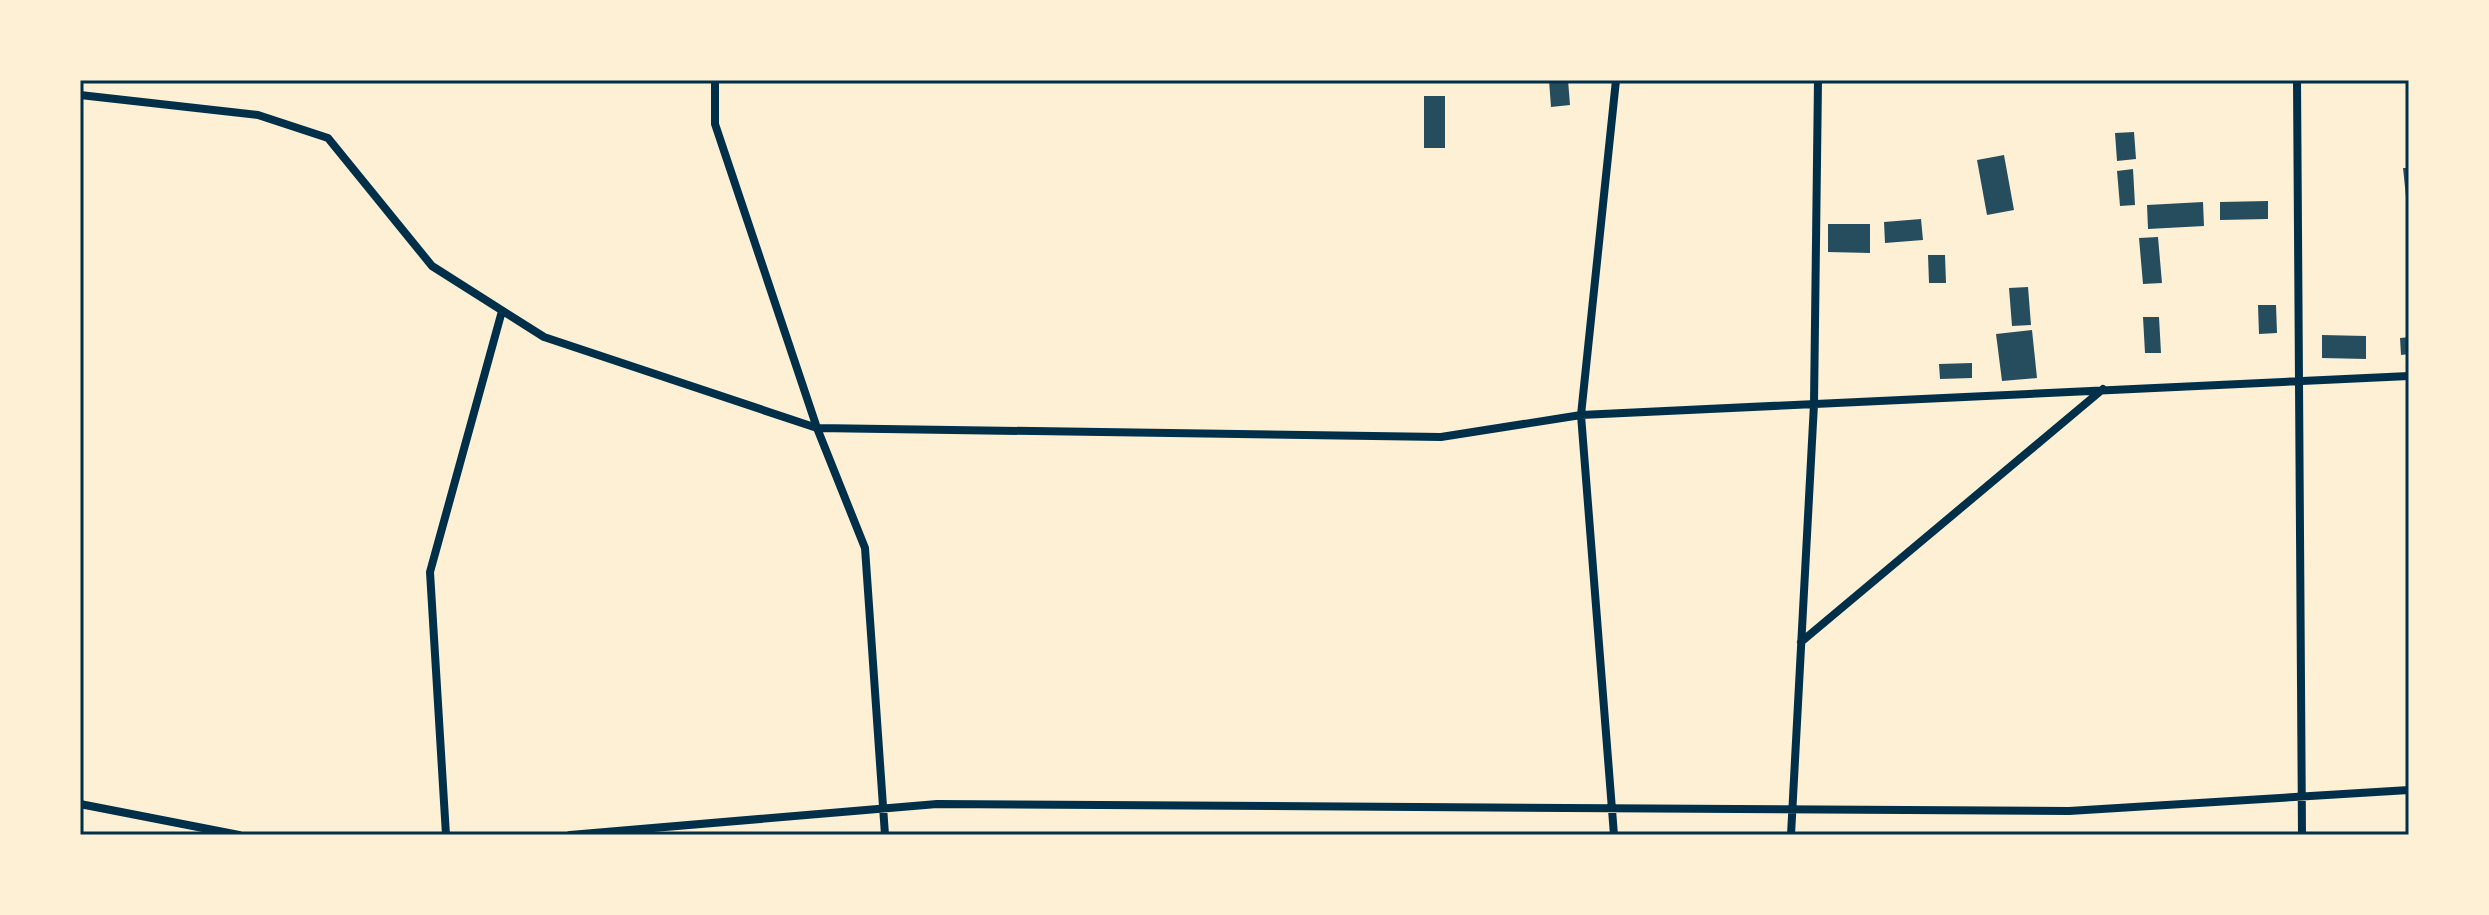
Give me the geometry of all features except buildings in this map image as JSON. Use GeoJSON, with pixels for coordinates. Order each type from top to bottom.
{"type":"FeatureCollection","features":[{"type":"Feature","properties":{"kind":"street"},"geometry":{"type":"LineString","coordinates":[[715,80],[715,124],[817,428],[865,548],[885,835]]}},
{"type":"Feature","properties":{"kind":"street"},"geometry":{"type":"LineString","coordinates":[[1614,835],[1581,415],[1616,80]]}},
{"type":"Feature","properties":{"kind":"street"},"geometry":{"type":"LineString","coordinates":[[1791,835],[1814,404],[1818,80]]}},
{"type":"Feature","properties":{"kind":"street"},"geometry":{"type":"LineString","coordinates":[[2297,80],[2302,835]]}},
{"type":"Feature","properties":{"kind":"street"},"geometry":{"type":"LineString","coordinates":[[80,95],[258,115],[328,138],[432,266],[544,337],[817,428],[1441,437],[1581,415],[2409,376]]}},
{"type":"Feature","properties":{"kind":"street"},"geometry":{"type":"LineString","coordinates":[[446,835],[430,572],[502,311]]}},
{"type":"Feature","properties":{"kind":"street"},"geometry":{"type":"LineString","coordinates":[[1801,642],[2103,389]]}},
{"type":"Feature","properties":{"kind":"street"},"geometry":{"type":"LineString","coordinates":[[570,835],[953,804],[2069,811],[2409,790]]}},
{"type":"Feature","properties":{"kind":"street"},"geometry":{"type":"LineString","coordinates":[[80,804],[239,835]]}}]}
